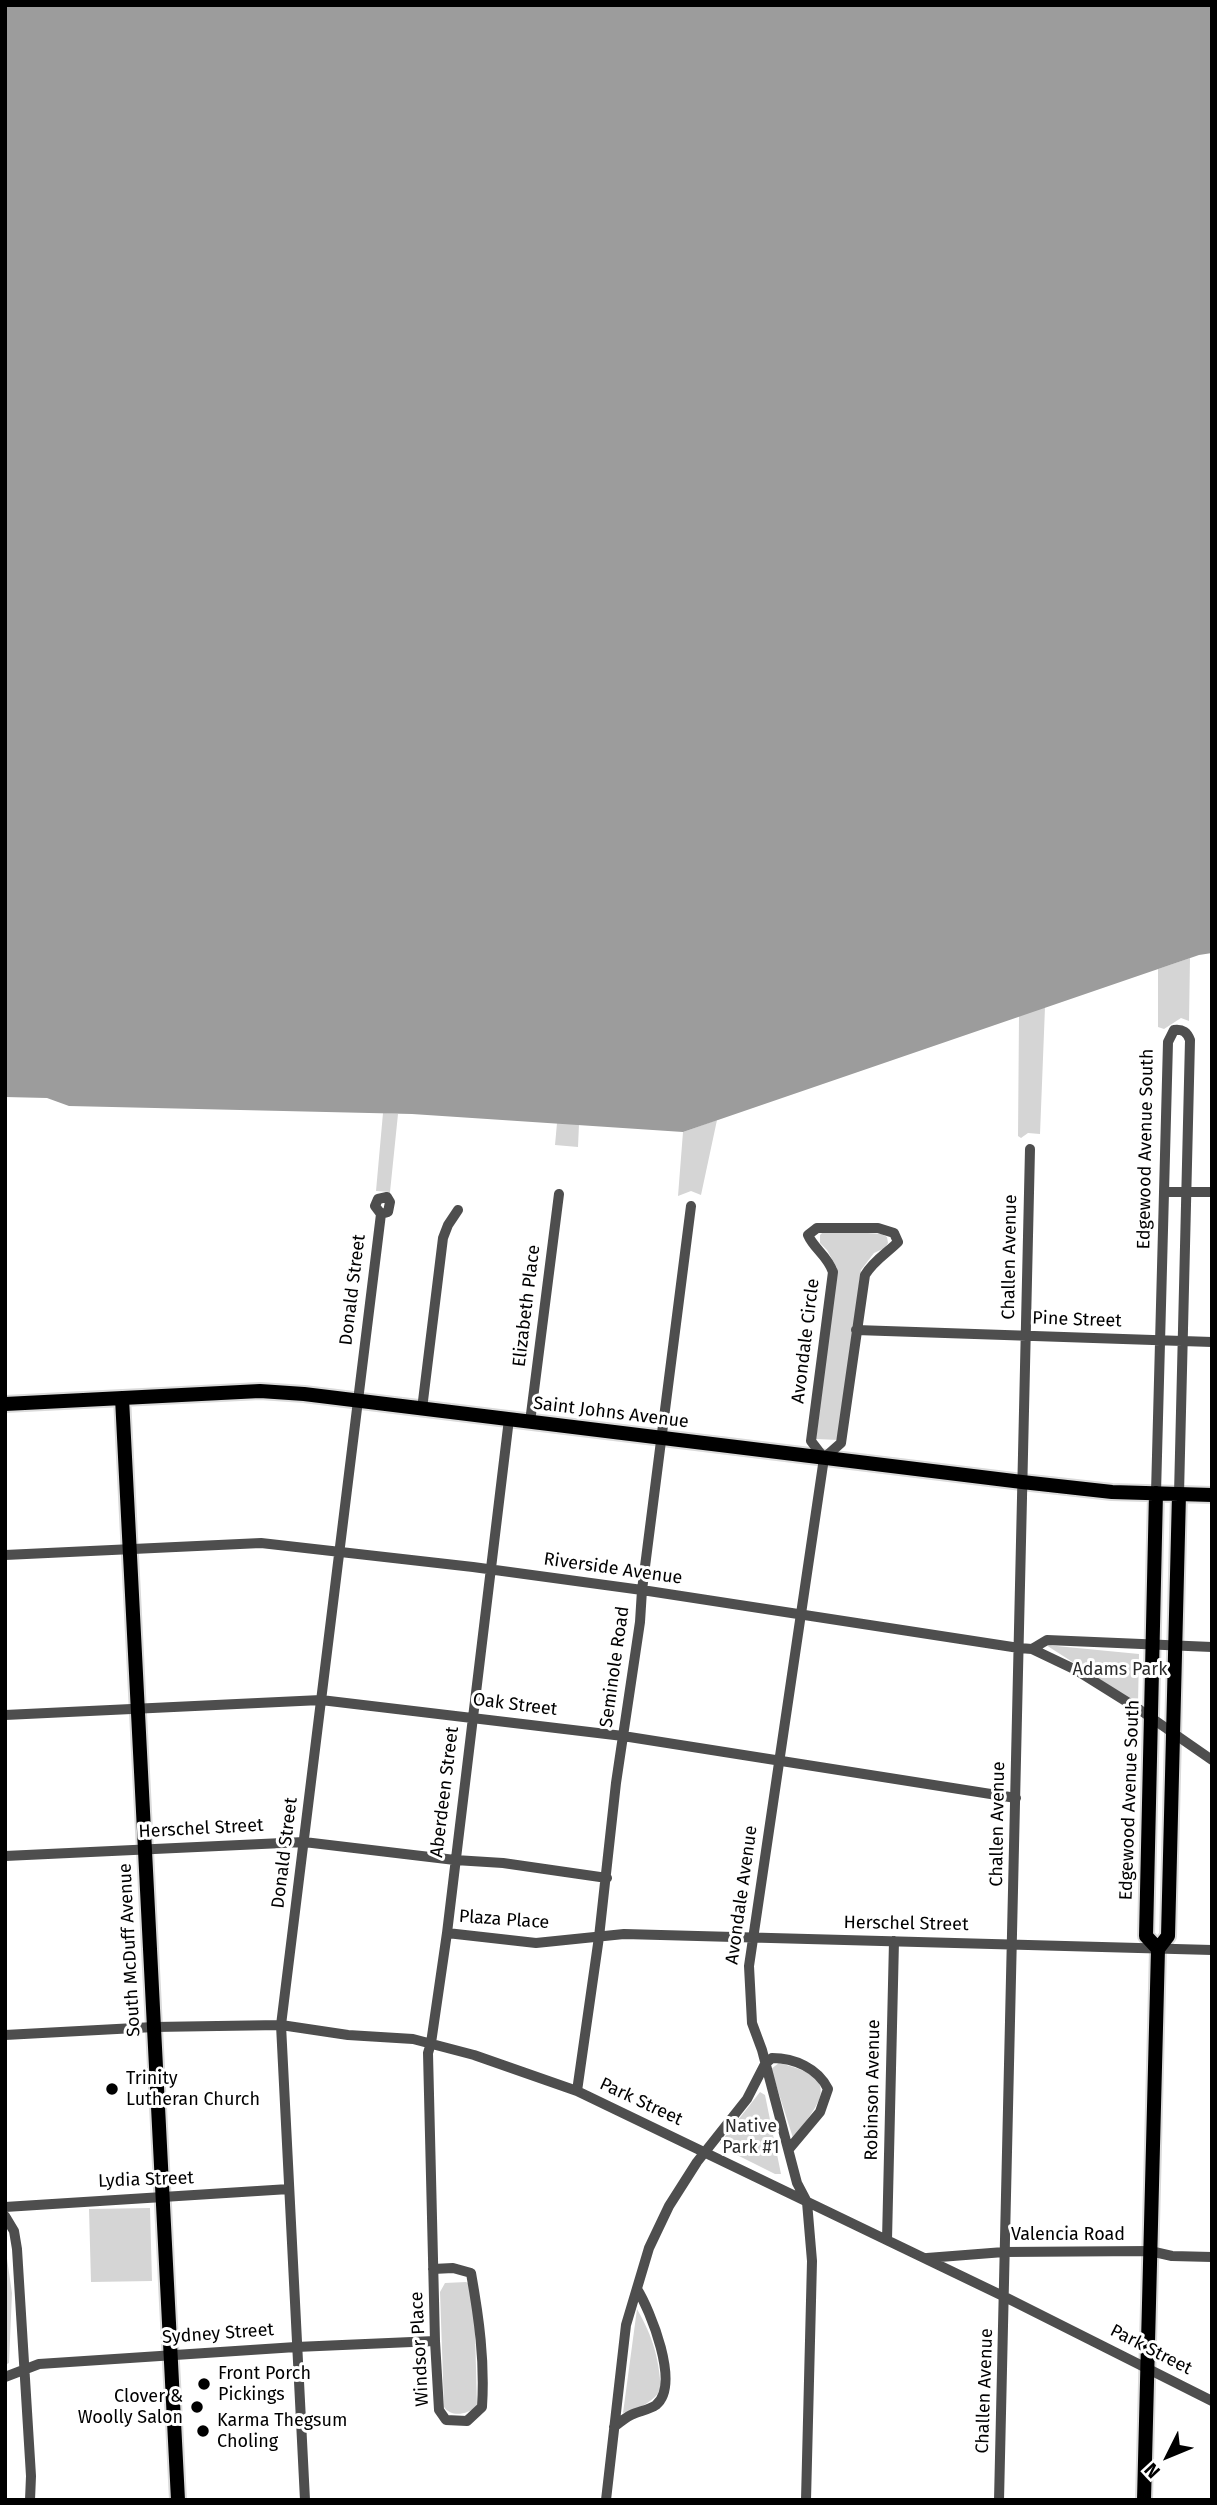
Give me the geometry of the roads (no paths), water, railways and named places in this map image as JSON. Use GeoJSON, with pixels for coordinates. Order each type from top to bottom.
{"type":"FeatureCollection","features":[{"type":"Feature","properties":{"kind":"main road","name":"Saint Johns Avenue"},"geometry":{"type":"LineString","coordinates":[[5,1404],[260,1391],[1112,1492],[1212,1495]]}},
{"type":"Feature","properties":{"kind":"main road","name":"South McDuff Avenue"},"geometry":{"type":"LineString","coordinates":[[122,1398],[178,2500]]}},
{"type":"Feature","properties":{"kind":"main road","name":"Edgewood Avenue South"},"geometry":{"type":"LineString","coordinates":[[1156,1493],[1146,1936],[1158,1949]]}},
{"type":"Feature","properties":{"kind":"main road","name":"Edgewood Avenue South"},"geometry":{"type":"LineString","coordinates":[[1144,2500],[1158,1949],[1168,1936],[1179,1494]]}},
{"type":"Feature","properties":{"kind":"street","name":"Edgewood Avenue South"},"geometry":{"type":"LineString","coordinates":[[1156,1493],[1168,1042],[1174,1030],[1180,1029],[1187,1033],[1190,1040],[1179,1494]]}},
{"type":"Feature","properties":{"kind":"street","name":"Challen Avenue"},"geometry":{"type":"LineString","coordinates":[[999,2500],[1030,1149]]}},
{"type":"Feature","properties":{"kind":"street"},"geometry":{"type":"LineString","coordinates":[[1164,1192],[1212,1192]]}},
{"type":"Feature","properties":{"kind":"street","name":"Elizabeth Place"},"geometry":{"type":"LineString","coordinates":[[530,1422],[559,1194]]}},
{"type":"Feature","properties":{"kind":"street","name":"Seminole Road"},"geometry":{"type":"LineString","coordinates":[[577,2091],[640,1622],[691,1206]]}},
{"type":"Feature","properties":{"kind":"street"},"geometry":{"type":"LineString","coordinates":[[422,1409],[443,1238],[458,1210]]}},
{"type":"Feature","properties":{"kind":"street","name":"Donald Street"},"geometry":{"type":"LineString","coordinates":[[305,2500],[281,2025],[381,1214]]}},
{"type":"Feature","properties":{"kind":"street","name":"Avondale Circle"},"geometry":{"type":"LineString","coordinates":[[817,1228],[878,1228],[894,1233],[898,1242],[873,1262],[865,1275],[856,1330],[841,1443],[824,1458],[811,1441],[832,1272],[824,1254],[808,1235],[817,1228]]}},
{"type":"Feature","properties":{"kind":"street","name":"Pine Street"},"geometry":{"type":"LineString","coordinates":[[856,1330],[1212,1342]]}},
{"type":"Feature","properties":{"kind":"street","name":"Aberdeen Street"},"geometry":{"type":"LineString","coordinates":[[432,2043],[509,1419]]}},
{"type":"Feature","properties":{"kind":"street","name":"Avondale Avenue"},"geometry":{"type":"LineString","coordinates":[[806,2500],[812,2261],[807,2202],[797,2183],[752,2023],[748,1966],[824,1458]]}},
{"type":"Feature","properties":{"kind":"street","name":"Riverside Avenue"},"geometry":{"type":"LineString","coordinates":[[5,1555],[253,1542],[490,1569],[642,1590],[1019,1648],[1032,1649],[1046,1640],[1212,1647]]}},
{"type":"Feature","properties":{"kind":"street"},"geometry":{"type":"LineString","coordinates":[[1032,1649],[1076,1670],[1212,1760]]}},
{"type":"Feature","properties":{"kind":"street","name":"Oak Street"},"geometry":{"type":"LineString","coordinates":[[5,1715],[321,1700],[623,1736],[1016,1798]]}},
{"type":"Feature","properties":{"kind":"street","name":"Herschel Street"},"geometry":{"type":"LineString","coordinates":[[5,1856],[304,1842],[454,1860],[503,1863],[607,1878]]}},
{"type":"Feature","properties":{"kind":"street","name":"Plaza Place"},"geometry":{"type":"LineString","coordinates":[[447,1933],[536,1943],[599,1937]]}},
{"type":"Feature","properties":{"kind":"street","name":"Herschel Street"},"geometry":{"type":"LineString","coordinates":[[599,1937],[624,1934],[1212,1950]]}},
{"type":"Feature","properties":{"kind":"street","name":"Robinson Avenue"},"geometry":{"type":"LineString","coordinates":[[887,2240],[894,1941]]}},
{"type":"Feature","properties":{"kind":"street","name":"Park Street"},"geometry":{"type":"LineString","coordinates":[[5,2035],[153,2027],[281,2025],[348,2035],[413,2039],[474,2055],[577,2091],[1005,2297],[1212,2401]]}},
{"type":"Feature","properties":{"kind":"street","name":"Windsor Place"},"geometry":{"type":"LineString","coordinates":[[432,2043],[428,2053],[433,2269],[435,2341],[439,2410],[446,2420],[467,2421],[482,2407],[484,2386],[481,2328],[471,2273],[453,2268],[433,2269]]}},
{"type":"Feature","properties":{"kind":"street"},"geometry":{"type":"LineString","coordinates":[[606,2500],[626,2325],[649,2248],[668,2206],[747,2099],[765,2064],[772,2058],[781,2058],[813,2070],[822,2077],[828,2089],[820,2112],[789,2150]]}},
{"type":"Feature","properties":{"kind":"street","name":"Lydia Street"},"geometry":{"type":"LineString","coordinates":[[5,2207],[289,2189]]}},
{"type":"Feature","properties":{"kind":"street"},"geometry":{"type":"LineString","coordinates":[[5,2216],[14,2231],[17,2249],[31,2476],[30,2500]]}},
{"type":"Feature","properties":{"kind":"street","name":"Valencia Road"},"geometry":{"type":"LineString","coordinates":[[924,2258],[1004,2252],[1150,2252],[1172,2256],[1212,2257]]}},
{"type":"Feature","properties":{"kind":"street"},"geometry":{"type":"LineString","coordinates":[[614,2427],[631,2415],[657,2404],[663,2396],[667,2382],[654,2327],[646,2303],[637,2289]]}},
{"type":"Feature","properties":{"kind":"street","name":"Sydney Street"},"geometry":{"type":"LineString","coordinates":[[5,2377],[39,2364],[435,2341]]}},
{"type":"Feature","properties":{"kind":"place","name":"Trinity Lutheran Church"},"geometry":{"type":"Point","coordinates":[112,2089]}},
{"type":"Feature","properties":{"kind":"place","name":"Front Porch Pickings"},"geometry":{"type":"Point","coordinates":[204,2384]}},
{"type":"Feature","properties":{"kind":"place","name":"Clover & Woolly Salon"},"geometry":{"type":"Point","coordinates":[197,2407]}},
{"type":"Feature","properties":{"kind":"place","name":"Karma Thegsum Choling"},"geometry":{"type":"Point","coordinates":[203,2431]}},
{"type":"Feature","properties":{"kind":"park label","name":"Adams Park"},"geometry":{"type":"Point","coordinates":[1120,1670]}},
{"type":"Feature","properties":{"kind":"park label","name":"Native Park #1"},"geometry":{"type":"Point","coordinates":[751,2137]}}]}
